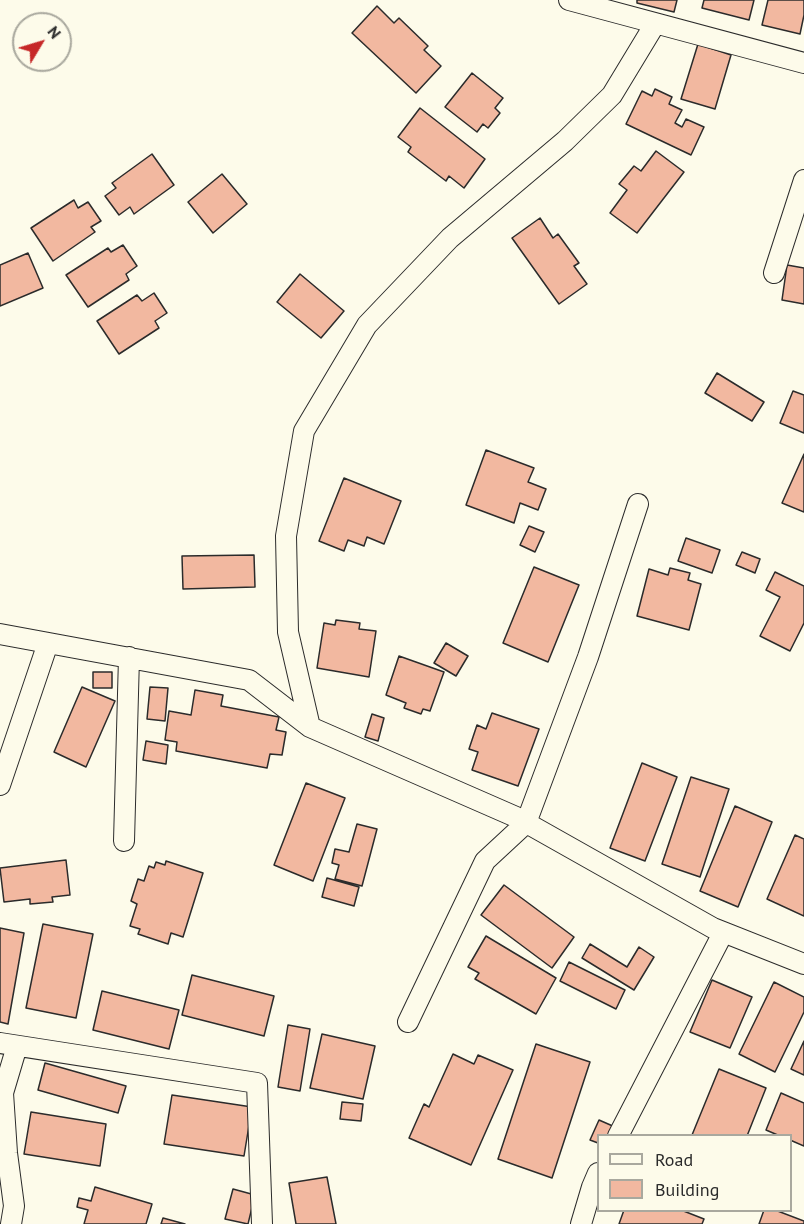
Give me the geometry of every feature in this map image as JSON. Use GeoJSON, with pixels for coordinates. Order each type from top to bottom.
{"type":"FeatureCollection","features":[{"type":"Feature","properties":{"kind":"street"},"geometry":{"type":"LineString","coordinates":[[569,0],[804,63]]}},
{"type":"Feature","properties":{"kind":"street"},"geometry":{"type":"LineString","coordinates":[[310,727],[288,632],[286,537],[304,431],[367,325],[450,238],[565,141],[612,95],[655,24]]}},
{"type":"Feature","properties":{"kind":"street"},"geometry":{"type":"LineString","coordinates":[[774,273],[804,180]]}},
{"type":"Feature","properties":{"kind":"street"},"geometry":{"type":"LineString","coordinates":[[408,1022],[485,861],[526,823],[588,657],[638,504]]}},
{"type":"Feature","properties":{"kind":"street"},"geometry":{"type":"LineString","coordinates":[[0,634],[249,680],[310,727],[526,823],[723,933],[804,964]]}},
{"type":"Feature","properties":{"kind":"street"},"geometry":{"type":"LineString","coordinates":[[0,785],[48,643]]}},
{"type":"Feature","properties":{"kind":"street"},"geometry":{"type":"LineString","coordinates":[[124,841],[129,657]]}},
{"type":"Feature","properties":{"kind":"street"},"geometry":{"type":"LineString","coordinates":[[619,1134],[723,933]]}},
{"type":"Feature","properties":{"kind":"street"},"geometry":{"type":"LineString","coordinates":[[11,1224],[14,1206],[7,1153],[3,1093],[8,1045],[257,1083],[262,1224]]}},
{"type":"Feature","properties":{"kind":"street"},"geometry":{"type":"LineString","coordinates":[[580,1224],[597,1175]]}},
{"type":"Feature","properties":{"kind":"building"},"geometry":{"type":"Polygon","coordinates":[[[637,0],[677,0],[674,12],[637,3],[637,0]]]}},
{"type":"Feature","properties":{"kind":"building"},"geometry":{"type":"Polygon","coordinates":[[[704,0],[754,0],[749,20],[702,8],[704,0]]]}},
{"type":"Feature","properties":{"kind":"building"},"geometry":{"type":"Polygon","coordinates":[[[768,0],[804,0],[800,34],[762,25],[768,0]]]}},
{"type":"Feature","properties":{"kind":"building"},"geometry":{"type":"Polygon","coordinates":[[[377,6],[394,23],[399,18],[428,46],[424,50],[441,66],[416,93],[352,33],[377,6]]]}},
{"type":"Feature","properties":{"kind":"building"},"geometry":{"type":"Polygon","coordinates":[[[698,44],[731,55],[715,109],[681,99],[698,44]]]}},
{"type":"Feature","properties":{"kind":"building"},"geometry":{"type":"Polygon","coordinates":[[[472,73],[503,98],[495,108],[500,113],[488,128],[483,124],[477,132],[445,107],[472,73]]]}},
{"type":"Feature","properties":{"kind":"building"},"geometry":{"type":"Polygon","coordinates":[[[655,89],[672,97],[669,104],[682,110],[675,123],[682,127],[686,119],[704,127],[691,155],[626,124],[642,91],[652,96],[655,89]]]}},
{"type":"Feature","properties":{"kind":"building"},"geometry":{"type":"Polygon","coordinates":[[[420,108],[485,159],[464,188],[449,176],[446,181],[408,152],[411,147],[398,137],[420,108]]]}},
{"type":"Feature","properties":{"kind":"building"},"geometry":{"type":"Polygon","coordinates":[[[656,151],[684,172],[637,233],[610,213],[627,190],[619,184],[634,166],[641,171],[656,151]]]}},
{"type":"Feature","properties":{"kind":"building"},"geometry":{"type":"Polygon","coordinates":[[[152,154],[174,185],[134,214],[130,207],[119,215],[105,196],[116,188],[112,183],[152,154]]]}},
{"type":"Feature","properties":{"kind":"building"},"geometry":{"type":"Polygon","coordinates":[[[222,174],[247,204],[213,233],[188,202],[222,174]]]}},
{"type":"Feature","properties":{"kind":"building"},"geometry":{"type":"Polygon","coordinates":[[[74,200],[78,208],[88,202],[101,221],[91,227],[95,232],[53,261],[31,228],[74,200]]]}},
{"type":"Feature","properties":{"kind":"building"},"geometry":{"type":"Polygon","coordinates":[[[540,218],[553,238],[558,234],[579,263],[574,266],[587,284],[559,304],[512,238],[540,218]]]}},
{"type":"Feature","properties":{"kind":"building"},"geometry":{"type":"Polygon","coordinates":[[[123,245],[137,266],[126,274],[129,280],[88,307],[66,275],[108,248],[111,252],[123,245]]]}},
{"type":"Feature","properties":{"kind":"building"},"geometry":{"type":"Polygon","coordinates":[[[28,253],[43,288],[0,306],[0,265],[28,253]]]}},
{"type":"Feature","properties":{"kind":"building"},"geometry":{"type":"Polygon","coordinates":[[[787,265],[804,268],[804,304],[782,300],[787,265]]]}},
{"type":"Feature","properties":{"kind":"building"},"geometry":{"type":"Polygon","coordinates":[[[300,274],[344,311],[321,338],[277,302],[300,274]]]}},
{"type":"Feature","properties":{"kind":"building"},"geometry":{"type":"Polygon","coordinates":[[[154,293],[167,313],[155,321],[159,328],[119,354],[97,321],[137,295],[142,301],[154,293]]]}},
{"type":"Feature","properties":{"kind":"building"},"geometry":{"type":"Polygon","coordinates":[[[717,373],[764,402],[752,421],[705,393],[717,373]]]}},
{"type":"Feature","properties":{"kind":"building"},"geometry":{"type":"Polygon","coordinates":[[[793,391],[804,395],[804,433],[780,423],[793,391]]]}},
{"type":"Feature","properties":{"kind":"building"},"geometry":{"type":"Polygon","coordinates":[[[486,450],[534,468],[528,482],[546,489],[538,510],[520,503],[514,523],[466,505],[486,450]]]}},
{"type":"Feature","properties":{"kind":"building"},"geometry":{"type":"Polygon","coordinates":[[[804,454],[804,512],[782,503],[804,454]]]}},
{"type":"Feature","properties":{"kind":"building"},"geometry":{"type":"Polygon","coordinates":[[[344,478],[401,501],[384,544],[367,537],[364,546],[348,540],[344,551],[319,541],[344,478]]]}},
{"type":"Feature","properties":{"kind":"building"},"geometry":{"type":"Polygon","coordinates":[[[529,526],[544,532],[535,552],[520,545],[529,526]]]}},
{"type":"Feature","properties":{"kind":"building"},"geometry":{"type":"Polygon","coordinates":[[[686,538],[720,550],[712,573],[678,561],[686,538]]]}},
{"type":"Feature","properties":{"kind":"building"},"geometry":{"type":"Polygon","coordinates":[[[742,552],[760,559],[755,573],[736,565],[742,552]]]}},
{"type":"Feature","properties":{"kind":"building"},"geometry":{"type":"Polygon","coordinates":[[[254,555],[255,587],[183,589],[182,556],[254,555]]]}},
{"type":"Feature","properties":{"kind":"building"},"geometry":{"type":"Polygon","coordinates":[[[534,567],[579,585],[548,662],[503,643],[534,567]]]}},
{"type":"Feature","properties":{"kind":"building"},"geometry":{"type":"Polygon","coordinates":[[[670,568],[690,573],[688,580],[701,584],[689,630],[637,616],[649,569],[668,575],[670,568]]]}},
{"type":"Feature","properties":{"kind":"building"},"geometry":{"type":"Polygon","coordinates":[[[775,572],[804,586],[804,623],[790,651],[760,636],[780,597],[766,590],[775,572]]]}},
{"type":"Feature","properties":{"kind":"building"},"geometry":{"type":"Polygon","coordinates":[[[336,620],[360,623],[359,629],[376,631],[369,677],[317,668],[324,623],[335,625],[336,620]]]}},
{"type":"Feature","properties":{"kind":"building"},"geometry":{"type":"Polygon","coordinates":[[[446,643],[468,656],[456,676],[434,663],[446,643]]]}},
{"type":"Feature","properties":{"kind":"building"},"geometry":{"type":"Polygon","coordinates":[[[399,656],[444,672],[430,711],[423,709],[421,714],[404,708],[406,703],[386,695],[399,656]]]}},
{"type":"Feature","properties":{"kind":"building"},"geometry":{"type":"Polygon","coordinates":[[[93,672],[112,672],[112,688],[93,688],[93,672]]]}},
{"type":"Feature","properties":{"kind":"building"},"geometry":{"type":"Polygon","coordinates":[[[82,687],[115,701],[86,767],[54,752],[82,687]]]}},
{"type":"Feature","properties":{"kind":"building"},"geometry":{"type":"Polygon","coordinates":[[[150,687],[168,688],[165,721],[147,719],[150,687]]]}},
{"type":"Feature","properties":{"kind":"building"},"geometry":{"type":"Polygon","coordinates":[[[195,690],[223,695],[221,706],[279,717],[276,730],[286,732],[282,755],[270,754],[267,768],[176,751],[177,742],[165,740],[169,711],[191,715],[195,690]]]}},
{"type":"Feature","properties":{"kind":"building"},"geometry":{"type":"Polygon","coordinates":[[[492,713],[539,729],[518,786],[472,770],[478,752],[469,749],[477,725],[486,729],[492,713]]]}},
{"type":"Feature","properties":{"kind":"building"},"geometry":{"type":"Polygon","coordinates":[[[372,714],[384,718],[378,741],[365,737],[372,714]]]}},
{"type":"Feature","properties":{"kind":"building"},"geometry":{"type":"Polygon","coordinates":[[[146,741],[168,745],[166,764],[143,760],[146,741]]]}},
{"type":"Feature","properties":{"kind":"building"},"geometry":{"type":"Polygon","coordinates":[[[642,763],[677,777],[645,861],[610,848],[642,763]]]}},
{"type":"Feature","properties":{"kind":"building"},"geometry":{"type":"Polygon","coordinates":[[[691,777],[729,789],[700,877],[662,864],[691,777]]]}},
{"type":"Feature","properties":{"kind":"building"},"geometry":{"type":"Polygon","coordinates":[[[306,783],[345,798],[313,881],[274,865],[306,783]]]}},
{"type":"Feature","properties":{"kind":"building"},"geometry":{"type":"Polygon","coordinates":[[[735,806],[772,822],[738,907],[700,891],[735,806]]]}},
{"type":"Feature","properties":{"kind":"building"},"geometry":{"type":"Polygon","coordinates":[[[357,824],[377,829],[362,886],[335,879],[339,865],[332,863],[335,849],[349,852],[357,824]]]}},
{"type":"Feature","properties":{"kind":"building"},"geometry":{"type":"Polygon","coordinates":[[[795,835],[804,839],[804,916],[767,899],[795,835]]]}},
{"type":"Feature","properties":{"kind":"building"},"geometry":{"type":"Polygon","coordinates":[[[66,860],[70,895],[52,897],[53,902],[30,904],[30,899],[4,902],[0,868],[66,860]]]}},
{"type":"Feature","properties":{"kind":"building"},"geometry":{"type":"Polygon","coordinates":[[[166,861],[203,873],[183,937],[171,933],[168,944],[138,934],[140,929],[130,926],[137,904],[131,901],[138,879],[144,881],[149,866],[154,868],[156,862],[165,865],[166,861]]]}},
{"type":"Feature","properties":{"kind":"building"},"geometry":{"type":"Polygon","coordinates":[[[327,878],[359,887],[354,906],[322,897],[327,878]]]}},
{"type":"Feature","properties":{"kind":"building"},"geometry":{"type":"Polygon","coordinates":[[[504,885],[574,937],[552,968],[481,915],[504,885]]]}},
{"type":"Feature","properties":{"kind":"building"},"geometry":{"type":"Polygon","coordinates":[[[43,924],[93,934],[76,1018],[26,1008],[43,924]]]}},
{"type":"Feature","properties":{"kind":"building"},"geometry":{"type":"Polygon","coordinates":[[[0,928],[24,933],[8,1024],[0,1022],[0,928]]]}},
{"type":"Feature","properties":{"kind":"building"},"geometry":{"type":"Polygon","coordinates":[[[486,936],[556,978],[536,1014],[475,979],[479,973],[468,967],[486,936]]]}},
{"type":"Feature","properties":{"kind":"building"},"geometry":{"type":"Polygon","coordinates":[[[590,944],[627,967],[639,947],[654,957],[634,990],[582,958],[590,944]]]}},
{"type":"Feature","properties":{"kind":"building"},"geometry":{"type":"Polygon","coordinates":[[[569,962],[625,990],[616,1009],[560,981],[569,962]]]}},
{"type":"Feature","properties":{"kind":"building"},"geometry":{"type":"Polygon","coordinates":[[[192,975],[274,996],[264,1036],[182,1015],[192,975]]]}},
{"type":"Feature","properties":{"kind":"building"},"geometry":{"type":"Polygon","coordinates":[[[712,980],[752,997],[730,1048],[690,1032],[712,980]]]}},
{"type":"Feature","properties":{"kind":"building"},"geometry":{"type":"Polygon","coordinates":[[[774,982],[804,997],[804,1012],[775,1072],[739,1054],[774,982]]]}},
{"type":"Feature","properties":{"kind":"building"},"geometry":{"type":"Polygon","coordinates":[[[102,991],[179,1010],[169,1049],[93,1030],[102,991]]]}},
{"type":"Feature","properties":{"kind":"building"},"geometry":{"type":"Polygon","coordinates":[[[288,1025],[310,1029],[300,1091],[278,1087],[288,1025]]]}},
{"type":"Feature","properties":{"kind":"building"},"geometry":{"type":"Polygon","coordinates":[[[322,1034],[375,1046],[363,1099],[310,1088],[322,1034]]]}},
{"type":"Feature","properties":{"kind":"building"},"geometry":{"type":"Polygon","coordinates":[[[804,1041],[804,1075],[791,1069],[804,1041]]]}},
{"type":"Feature","properties":{"kind":"building"},"geometry":{"type":"Polygon","coordinates":[[[536,1044],[590,1062],[552,1178],[498,1159],[536,1044]]]}},
{"type":"Feature","properties":{"kind":"building"},"geometry":{"type":"Polygon","coordinates":[[[453,1054],[474,1064],[478,1055],[513,1070],[471,1165],[409,1138],[424,1104],[429,1107],[453,1054]]]}},
{"type":"Feature","properties":{"kind":"building"},"geometry":{"type":"Polygon","coordinates":[[[45,1063],[126,1086],[118,1113],[38,1090],[45,1063]]]}},
{"type":"Feature","properties":{"kind":"building"},"geometry":{"type":"Polygon","coordinates":[[[719,1069],[766,1088],[748,1134],[692,1134],[719,1069]]]}},
{"type":"Feature","properties":{"kind":"building"},"geometry":{"type":"Polygon","coordinates":[[[781,1093],[804,1103],[804,1146],[792,1141],[792,1134],[775,1134],[766,1130],[781,1093]]]}},
{"type":"Feature","properties":{"kind":"building"},"geometry":{"type":"Polygon","coordinates":[[[172,1095],[252,1107],[244,1156],[164,1144],[172,1095]]]}},
{"type":"Feature","properties":{"kind":"building"},"geometry":{"type":"Polygon","coordinates":[[[342,1102],[363,1104],[361,1121],[340,1119],[342,1102]]]}},
{"type":"Feature","properties":{"kind":"building"},"geometry":{"type":"Polygon","coordinates":[[[31,1112],[106,1124],[100,1166],[24,1154],[31,1112]]]}},
{"type":"Feature","properties":{"kind":"building"},"geometry":{"type":"Polygon","coordinates":[[[599,1120],[615,1127],[612,1134],[597,1134],[597,1143],[590,1140],[599,1120]]]}},
{"type":"Feature","properties":{"kind":"building"},"geometry":{"type":"Polygon","coordinates":[[[327,1177],[336,1224],[296,1224],[289,1183],[327,1177]]]}},
{"type":"Feature","properties":{"kind":"building"},"geometry":{"type":"Polygon","coordinates":[[[95,1187],[152,1204],[146,1224],[84,1224],[88,1210],[77,1207],[79,1198],[91,1201],[95,1187]]]}},
{"type":"Feature","properties":{"kind":"building"},"geometry":{"type":"Polygon","coordinates":[[[233,1189],[255,1195],[248,1224],[225,1219],[233,1189]]]}},
{"type":"Feature","properties":{"kind":"building"},"geometry":{"type":"Polygon","coordinates":[[[623,1212],[686,1212],[704,1219],[702,1224],[619,1224],[623,1212]]]}},
{"type":"Feature","properties":{"kind":"building"},"geometry":{"type":"Polygon","coordinates":[[[763,1212],[780,1212],[804,1221],[804,1224],[759,1224],[763,1212]]]}},
{"type":"Feature","properties":{"kind":"building"},"geometry":{"type":"Polygon","coordinates":[[[163,1218],[185,1224],[161,1224],[163,1218]]]}}]}
